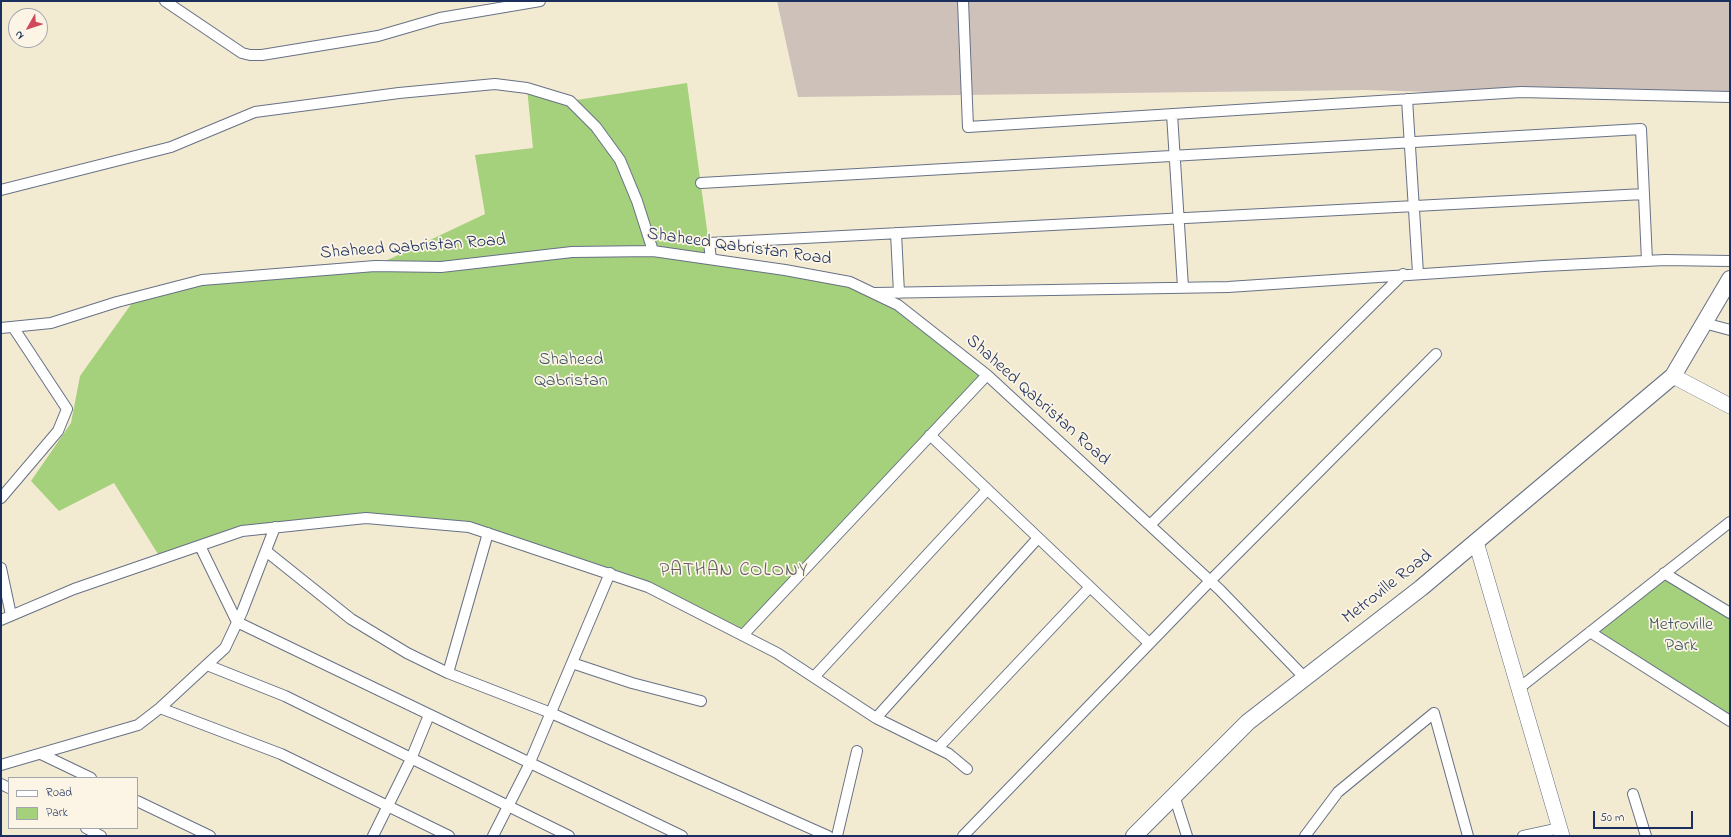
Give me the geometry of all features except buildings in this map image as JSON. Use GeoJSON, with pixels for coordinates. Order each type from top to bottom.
{"type":"FeatureCollection","features":[{"type":"Feature","properties":{"kind":"main road","name":"Metroville Road"},"geometry":{"type":"LineString","coordinates":[[1134,836],[1248,722],[1421,588],[1673,376],[1730,279]]}},
{"type":"Feature","properties":{"kind":"street"},"geometry":{"type":"LineString","coordinates":[[165,1],[242,53],[250,55],[378,36],[440,18],[540,1]]}},
{"type":"Feature","properties":{"kind":"street"},"geometry":{"type":"LineString","coordinates":[[963,1],[968,127],[1521,92],[1730,97]]}},
{"type":"Feature","properties":{"kind":"street"},"geometry":{"type":"LineString","coordinates":[[1,190],[171,147],[255,112],[399,93],[495,84],[527,88],[570,101],[596,127],[620,160],[637,201],[653,251]]}},
{"type":"Feature","properties":{"kind":"street"},"geometry":{"type":"LineString","coordinates":[[1407,99],[1418,273]]}},
{"type":"Feature","properties":{"kind":"street"},"geometry":{"type":"LineString","coordinates":[[1172,114],[1183,287]]}},
{"type":"Feature","properties":{"kind":"street"},"geometry":{"type":"LineString","coordinates":[[701,183],[1642,129],[1647,261]]}},
{"type":"Feature","properties":{"kind":"street"},"geometry":{"type":"LineString","coordinates":[[711,259],[709,243],[1644,194]]}},
{"type":"Feature","properties":{"kind":"street"},"geometry":{"type":"LineString","coordinates":[[896,233],[899,293]]}},
{"type":"Feature","properties":{"kind":"street","name":"Shaheed Qabristan Road"},"geometry":{"type":"LineString","coordinates":[[1,328],[51,323],[117,302],[202,280],[293,274],[375,266],[441,267],[572,252],[653,251],[850,282],[898,306],[987,375],[1210,581],[1305,678]]}},
{"type":"Feature","properties":{"kind":"street"},"geometry":{"type":"LineString","coordinates":[[874,293],[1228,287],[1418,273],[1647,261],[1730,261]]}},
{"type":"Feature","properties":{"kind":"street"},"geometry":{"type":"LineString","coordinates":[[1150,525],[1403,274]]}},
{"type":"Feature","properties":{"kind":"street"},"geometry":{"type":"LineString","coordinates":[[1704,323],[1730,330]]}},
{"type":"Feature","properties":{"kind":"street"},"geometry":{"type":"LineString","coordinates":[[1,498],[58,431],[67,409],[13,327]]}},
{"type":"Feature","properties":{"kind":"street"},"geometry":{"type":"LineString","coordinates":[[963,836],[1149,643],[1436,354]]}},
{"type":"Feature","properties":{"kind":"street"},"geometry":{"type":"LineString","coordinates":[[743,635],[987,375]]}},
{"type":"Feature","properties":{"kind":"street"},"geometry":{"type":"LineString","coordinates":[[1673,376],[1730,406]]}},
{"type":"Feature","properties":{"kind":"street"},"geometry":{"type":"LineString","coordinates":[[930,435],[1149,643]]}},
{"type":"Feature","properties":{"kind":"street"},"geometry":{"type":"LineString","coordinates":[[814,677],[987,490]]}},
{"type":"Feature","properties":{"kind":"street"},"geometry":{"type":"LineString","coordinates":[[1,620],[74,589],[242,531],[366,518],[469,527],[648,587],[777,653],[876,718],[949,754],[967,769]]}},
{"type":"Feature","properties":{"kind":"street"},"geometry":{"type":"LineString","coordinates":[[1518,689],[1730,522]]}},
{"type":"Feature","properties":{"kind":"street"},"geometry":{"type":"LineString","coordinates":[[1,765],[138,725],[160,708],[225,648],[275,527]]}},
{"type":"Feature","properties":{"kind":"street"},"geometry":{"type":"LineString","coordinates":[[448,673],[488,533]]}},
{"type":"Feature","properties":{"kind":"street"},"geometry":{"type":"LineString","coordinates":[[876,718],[1038,538]]}},
{"type":"Feature","properties":{"kind":"street"},"geometry":{"type":"LineString","coordinates":[[1476,542],[1561,832],[1523,836]]}},
{"type":"Feature","properties":{"kind":"street"},"geometry":{"type":"LineString","coordinates":[[200,546],[237,622],[676,835]]}},
{"type":"Feature","properties":{"kind":"street"},"geometry":{"type":"LineString","coordinates":[[266,551],[351,619],[407,653],[448,673],[551,714],[828,836]]}},
{"type":"Feature","properties":{"kind":"street"},"geometry":{"type":"LineString","coordinates":[[1,568],[11,615]]}},
{"type":"Feature","properties":{"kind":"street"},"geometry":{"type":"LineString","coordinates":[[493,836],[530,764],[610,573]]}},
{"type":"Feature","properties":{"kind":"street"},"geometry":{"type":"LineString","coordinates":[[1664,573],[1730,613]]}},
{"type":"Feature","properties":{"kind":"street"},"geometry":{"type":"LineString","coordinates":[[938,748],[1090,587]]}},
{"type":"Feature","properties":{"kind":"street"},"geometry":{"type":"LineString","coordinates":[[1590,632],[1730,721]]}},
{"type":"Feature","properties":{"kind":"street"},"geometry":{"type":"LineString","coordinates":[[572,663],[632,683],[701,701]]}},
{"type":"Feature","properties":{"kind":"street"},"geometry":{"type":"LineString","coordinates":[[206,665],[285,696],[569,836]]}},
{"type":"Feature","properties":{"kind":"street"},"geometry":{"type":"LineString","coordinates":[[160,708],[281,754],[449,836]]}},
{"type":"Feature","properties":{"kind":"street"},"geometry":{"type":"LineString","coordinates":[[1305,836],[1338,792],[1434,713],[1468,836]]}},
{"type":"Feature","properties":{"kind":"street"},"geometry":{"type":"LineString","coordinates":[[373,836],[411,759],[429,715]]}},
{"type":"Feature","properties":{"kind":"street"},"geometry":{"type":"LineString","coordinates":[[837,836],[858,751]]}},
{"type":"Feature","properties":{"kind":"street"},"geometry":{"type":"LineString","coordinates":[[41,754],[88,777]]}},
{"type":"Feature","properties":{"kind":"street"},"geometry":{"type":"LineString","coordinates":[[1633,794],[1646,836]]}},
{"type":"Feature","properties":{"kind":"street"},"geometry":{"type":"LineString","coordinates":[[1174,795],[1187,836]]}},
{"type":"Feature","properties":{"kind":"street"},"geometry":{"type":"LineString","coordinates":[[138,801],[210,836]]}},
{"type":"Feature","properties":{"kind":"street"},"geometry":{"type":"LineString","coordinates":[[88,829],[101,836]]}},
{"type":"Feature","properties":{"kind":"shaded area"},"geometry":{"type":"Polygon","coordinates":[[[777,1],[1730,1],[1730,101],[1367,90],[798,97],[777,1]]]}},
{"type":"Feature","properties":{"kind":"green space","name":"Shaheed Qabristan"},"geometry":{"type":"Polygon","coordinates":[[[687,83],[711,259],[850,282],[873,294],[984,372],[743,635],[648,587],[469,527],[366,518],[242,531],[161,559],[114,483],[59,511],[31,481],[71,423],[80,376],[137,296],[202,280],[375,266],[485,214],[475,155],[533,148],[527,88],[570,101],[687,83]]]}},
{"type":"Feature","properties":{"kind":"green space","name":"Metroville Park"},"geometry":{"type":"Polygon","coordinates":[[[1664,573],[1730,613],[1730,721],[1590,632],[1664,573]]]}},
{"type":"Feature","properties":{"kind":"district","name":"PATHAN COLONY"},"geometry":{"type":"Point","coordinates":[734,572]}}]}
